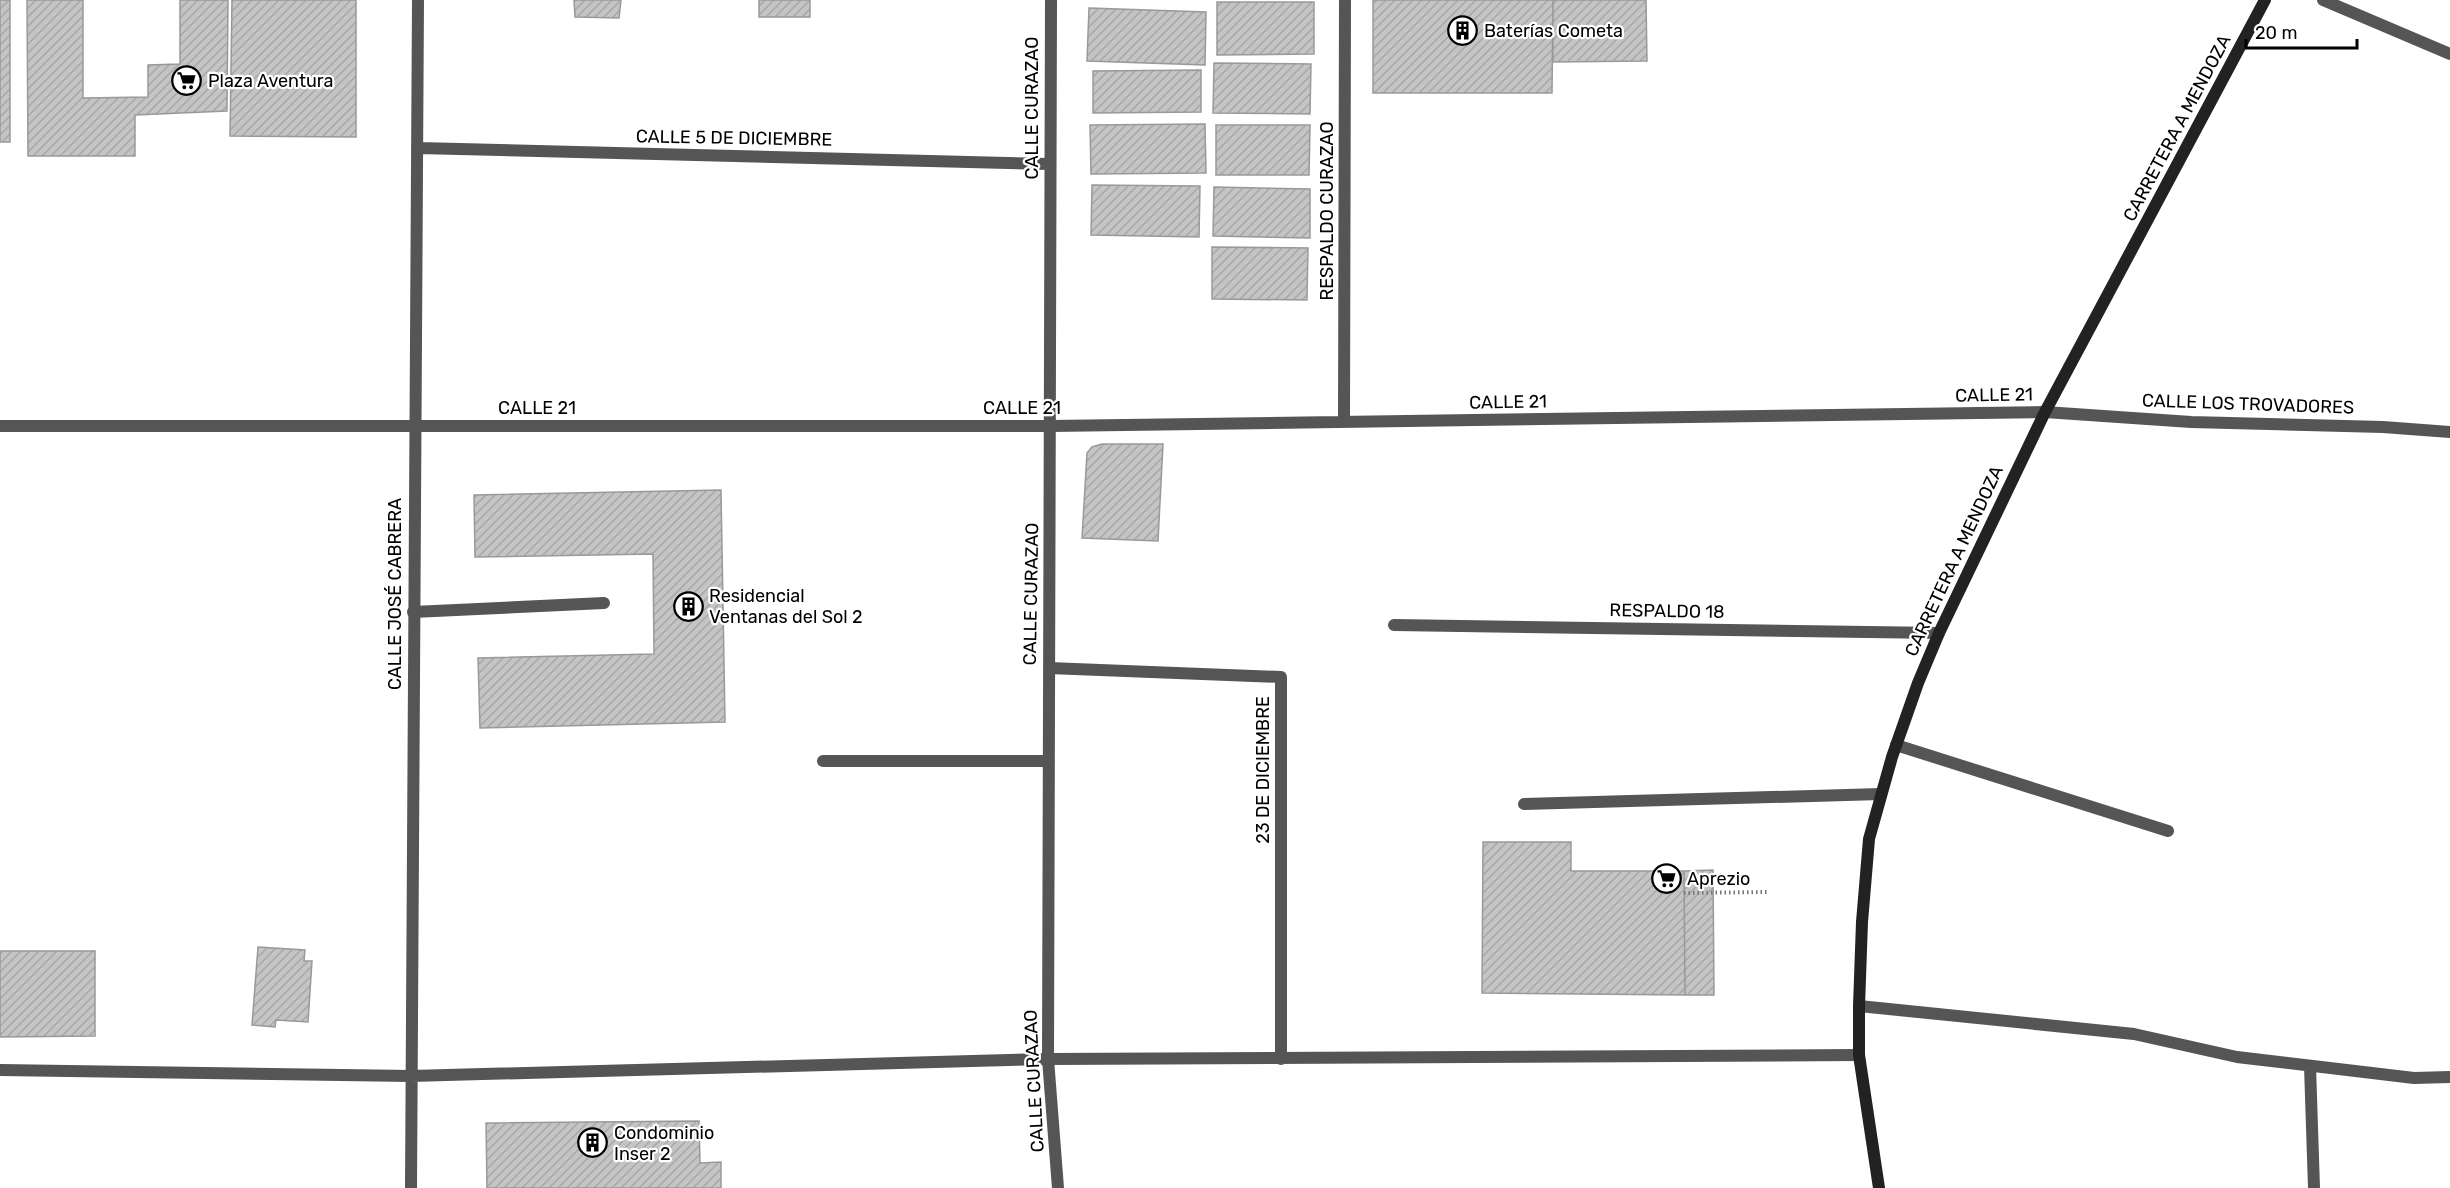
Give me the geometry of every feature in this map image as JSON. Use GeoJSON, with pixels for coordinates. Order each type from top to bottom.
{"type":"FeatureCollection","features":[{"type":"Feature","properties":{"kind":"street","name":"CALLE JOSÉ CABRERA"},"geometry":{"type":"LineString","coordinates":[[411,1188],[418,0]]}},
{"type":"Feature","properties":{"kind":"street","name":"CALLE CURAZAO"},"geometry":{"type":"LineString","coordinates":[[1051,0],[1048,1059],[1058,1188]]}},
{"type":"Feature","properties":{"kind":"street","name":"RESPALDO CURAZAO"},"geometry":{"type":"LineString","coordinates":[[1344,422],[1345,0]]}},
{"type":"Feature","properties":{"kind":"street","name":"CARRETERA A MENDOZA"},"geometry":{"type":"LineString","coordinates":[[1879,1188],[1859,1055],[1859,1006],[1869,839],[1896,745],[1939,633],[2045,412],[2265,0]]}},
{"type":"Feature","properties":{"kind":"street"},"geometry":{"type":"LineString","coordinates":[[2323,0],[2450,54]]}},
{"type":"Feature","properties":{"kind":"street","name":"CALLE 5 DE DICIEMBRE"},"geometry":{"type":"LineString","coordinates":[[418,148],[1049,164]]}},
{"type":"Feature","properties":{"kind":"street","name":"CALLE 21"},"geometry":{"type":"LineString","coordinates":[[0,426],[1051,426],[2045,412]]}},
{"type":"Feature","properties":{"kind":"street","name":"CALLE LOS TROVADORES"},"geometry":{"type":"LineString","coordinates":[[2045,412],[2191,422],[2383,427],[2450,432]]}},
{"type":"Feature","properties":{"kind":"street"},"geometry":{"type":"LineString","coordinates":[[413,612],[604,603]]}},
{"type":"Feature","properties":{"kind":"street","name":"RESPALDO 18"},"geometry":{"type":"LineString","coordinates":[[1395,625],[1939,633]]}},
{"type":"Feature","properties":{"kind":"street","name":"23 DE DICIEMBRE"},"geometry":{"type":"LineString","coordinates":[[1048,668],[1281,677],[1281,1059]]}},
{"type":"Feature","properties":{"kind":"street"},"geometry":{"type":"LineString","coordinates":[[1896,745],[2168,831]]}},
{"type":"Feature","properties":{"kind":"street"},"geometry":{"type":"LineString","coordinates":[[823,761],[1049,760]]}},
{"type":"Feature","properties":{"kind":"street"},"geometry":{"type":"LineString","coordinates":[[1524,804],[1881,794]]}},
{"type":"Feature","properties":{"kind":"street"},"geometry":{"type":"LineString","coordinates":[[1859,1006],[2134,1034],[2237,1057],[2310,1066],[2414,1078],[2450,1077]]}},
{"type":"Feature","properties":{"kind":"street"},"geometry":{"type":"LineString","coordinates":[[0,1070],[411,1076],[1048,1059],[1859,1055]]}},
{"type":"Feature","properties":{"kind":"street"},"geometry":{"type":"LineString","coordinates":[[2310,1066],[2314,1188]]}},
{"type":"Feature","properties":{"kind":"path"},"geometry":{"type":"LineString","coordinates":[[1684,893],[1767,892]]}},
{"type":"Feature","properties":{"kind":"building"},"geometry":{"type":"Polygon","coordinates":[[[0,0],[10,0],[10,142],[0,142],[0,0]]]}},
{"type":"Feature","properties":{"kind":"building","name":"Plaza Aventura"},"geometry":{"type":"Polygon","coordinates":[[[27,0],[83,0],[83,98],[148,97],[148,65],[180,64],[180,0],[228,0],[227,111],[135,115],[135,156],[28,156],[27,0]]]}},
{"type":"Feature","properties":{"kind":"building"},"geometry":{"type":"Polygon","coordinates":[[[232,0],[356,0],[356,137],[230,136],[232,0]]]}},
{"type":"Feature","properties":{"kind":"building"},"geometry":{"type":"Polygon","coordinates":[[[574,0],[621,0],[619,18],[575,17],[574,0]]]}},
{"type":"Feature","properties":{"kind":"building"},"geometry":{"type":"Polygon","coordinates":[[[759,0],[810,0],[810,17],[759,17],[759,0]]]}},
{"type":"Feature","properties":{"kind":"building","name":"Baterías Cometa"},"geometry":{"type":"Polygon","coordinates":[[[1373,0],[1553,0],[1552,93],[1373,93],[1373,0]]]}},
{"type":"Feature","properties":{"kind":"building"},"geometry":{"type":"Polygon","coordinates":[[[1553,0],[1646,0],[1647,61],[1553,62],[1553,0]]]}},
{"type":"Feature","properties":{"kind":"building"},"geometry":{"type":"Polygon","coordinates":[[[1217,2],[1314,2],[1314,54],[1217,55],[1217,2]]]}},
{"type":"Feature","properties":{"kind":"building"},"geometry":{"type":"Polygon","coordinates":[[[1089,8],[1206,12],[1205,65],[1087,61],[1089,8]]]}},
{"type":"Feature","properties":{"kind":"building"},"geometry":{"type":"Polygon","coordinates":[[[1214,63],[1311,64],[1310,114],[1213,113],[1214,63]]]}},
{"type":"Feature","properties":{"kind":"building"},"geometry":{"type":"Polygon","coordinates":[[[1201,70],[1201,112],[1093,113],[1093,71],[1201,70]]]}},
{"type":"Feature","properties":{"kind":"building"},"geometry":{"type":"Polygon","coordinates":[[[1205,124],[1206,173],[1091,174],[1090,125],[1205,124]]]}},
{"type":"Feature","properties":{"kind":"building"},"geometry":{"type":"Polygon","coordinates":[[[1216,125],[1310,125],[1309,175],[1216,175],[1216,125]]]}},
{"type":"Feature","properties":{"kind":"building"},"geometry":{"type":"Polygon","coordinates":[[[1092,185],[1200,186],[1199,237],[1091,235],[1092,185]]]}},
{"type":"Feature","properties":{"kind":"building"},"geometry":{"type":"Polygon","coordinates":[[[1214,187],[1310,189],[1310,238],[1213,236],[1214,187]]]}},
{"type":"Feature","properties":{"kind":"building"},"geometry":{"type":"Polygon","coordinates":[[[1212,247],[1308,248],[1307,300],[1212,299],[1212,247]]]}},
{"type":"Feature","properties":{"kind":"building"},"geometry":{"type":"Polygon","coordinates":[[[1102,444],[1163,444],[1158,541],[1082,538],[1087,453],[1092,447],[1102,444]]]}},
{"type":"Feature","properties":{"kind":"building","name":"Residencial Ventanas del Sol 2"},"geometry":{"type":"Polygon","coordinates":[[[721,490],[725,722],[480,728],[478,658],[654,654],[653,554],[475,557],[474,495],[721,490]]]}},
{"type":"Feature","properties":{"kind":"building"},"geometry":{"type":"Polygon","coordinates":[[[1483,842],[1571,842],[1571,871],[1684,871],[1685,995],[1482,993],[1483,842]]]}},
{"type":"Feature","properties":{"kind":"building"},"geometry":{"type":"Polygon","coordinates":[[[1713,870],[1714,995],[1685,995],[1684,871],[1713,870]]]}},
{"type":"Feature","properties":{"kind":"building"},"geometry":{"type":"Polygon","coordinates":[[[258,947],[305,950],[304,961],[312,961],[308,1022],[276,1020],[275,1027],[252,1025],[258,947]]]}},
{"type":"Feature","properties":{"kind":"building"},"geometry":{"type":"Polygon","coordinates":[[[0,951],[95,951],[95,1036],[0,1037],[0,951]]]}},
{"type":"Feature","properties":{"kind":"building","name":"Condominio Inser 2"},"geometry":{"type":"Polygon","coordinates":[[[699,1121],[700,1163],[721,1162],[721,1188],[487,1188],[486,1123],[699,1121]]]}},
{"type":"Feature","properties":{"kind":"place","name":"Baterías Cometa"},"geometry":{"type":"Point","coordinates":[1463,31]}},
{"type":"Feature","properties":{"kind":"place","name":"Plaza Aventura"},"geometry":{"type":"Point","coordinates":[187,81]}},
{"type":"Feature","properties":{"kind":"place","name":"Residencial Ventanas del Sol 2"},"geometry":{"type":"Point","coordinates":[688,606]}},
{"type":"Feature","properties":{"kind":"place","name":"Aprezio"},"geometry":{"type":"Point","coordinates":[1666,879]}},
{"type":"Feature","properties":{"kind":"place","name":"Condominio Inser 2"},"geometry":{"type":"Point","coordinates":[593,1143]}}]}
